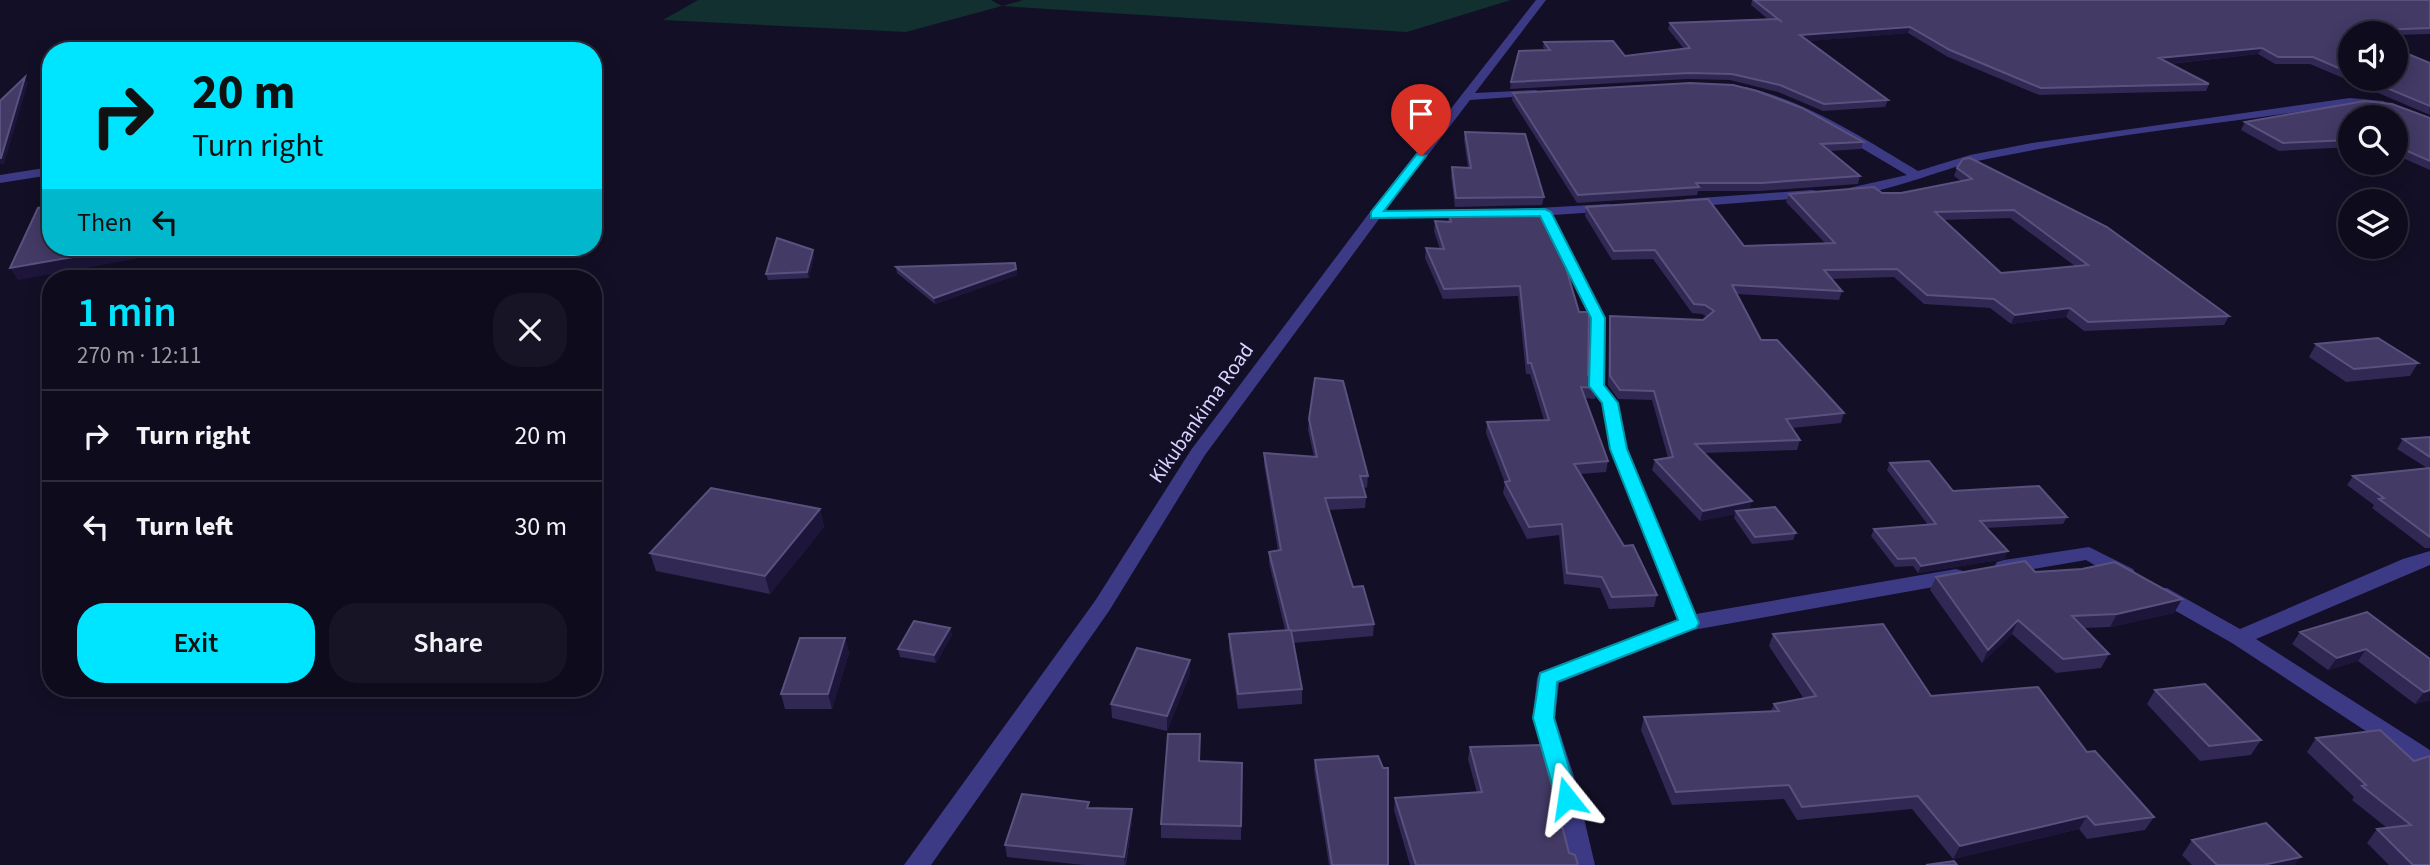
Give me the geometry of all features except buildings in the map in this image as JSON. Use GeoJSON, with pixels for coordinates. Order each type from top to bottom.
{"type":"FeatureCollection","features":[{"type":"Feature","properties":{"kind":"street","name":"Kikubankima Road"},"geometry":{"type":"LineString","coordinates":[[917,865],[1102,606],[1197,454],[1375,215],[1541,0]]}},
{"type":"Feature","properties":{"kind":"street"},"geometry":{"type":"LineString","coordinates":[[1730,86],[1773,96],[1813,113],[1917,176]]}},
{"type":"Feature","properties":{"kind":"street"},"geometry":{"type":"LineString","coordinates":[[1466,97],[1550,92]]}},
{"type":"Feature","properties":{"kind":"street"},"geometry":{"type":"LineString","coordinates":[[1672,204],[1863,190],[1917,176],[1953,162],[2113,132],[2350,101],[2391,105]]}},
{"type":"Feature","properties":{"kind":"street"},"geometry":{"type":"LineString","coordinates":[[0,179],[42,172]]}},
{"type":"Feature","properties":{"kind":"street"},"geometry":{"type":"LineString","coordinates":[[1375,215],[1545,212],[1617,207]]}},
{"type":"Feature","properties":{"kind":"street"},"geometry":{"type":"LineString","coordinates":[[1545,212],[1604,318],[1597,386],[1610,403],[1619,449],[1689,623]]}},
{"type":"Feature","properties":{"kind":"street"},"geometry":{"type":"LineString","coordinates":[[1582,865],[1562,776],[1544,718],[1548,678],[1689,623],[2089,553],[2239,638],[2430,762]]}},
{"type":"Feature","properties":{"kind":"street"},"geometry":{"type":"LineString","coordinates":[[2239,638],[2410,564],[2430,558]]}},
{"type":"Feature","properties":{"kind":"green space"},"geometry":{"type":"Polygon","coordinates":[[[698,0],[991,0],[1002,6],[906,32],[663,20],[698,0]]]}},
{"type":"Feature","properties":{"kind":"green space"},"geometry":{"type":"Polygon","coordinates":[[[1023,0],[1511,0],[1407,32],[1002,6],[1023,0]]]}},
{"type":"Feature","properties":{"kind":"route"},"geometry":{"type":"LineString","coordinates":[[1421,156],[1375,215],[1545,212],[1598,318],[1597,386],[1610,403],[1619,449],[1689,623],[1548,678],[1544,718],[1567,798]]}}]}
